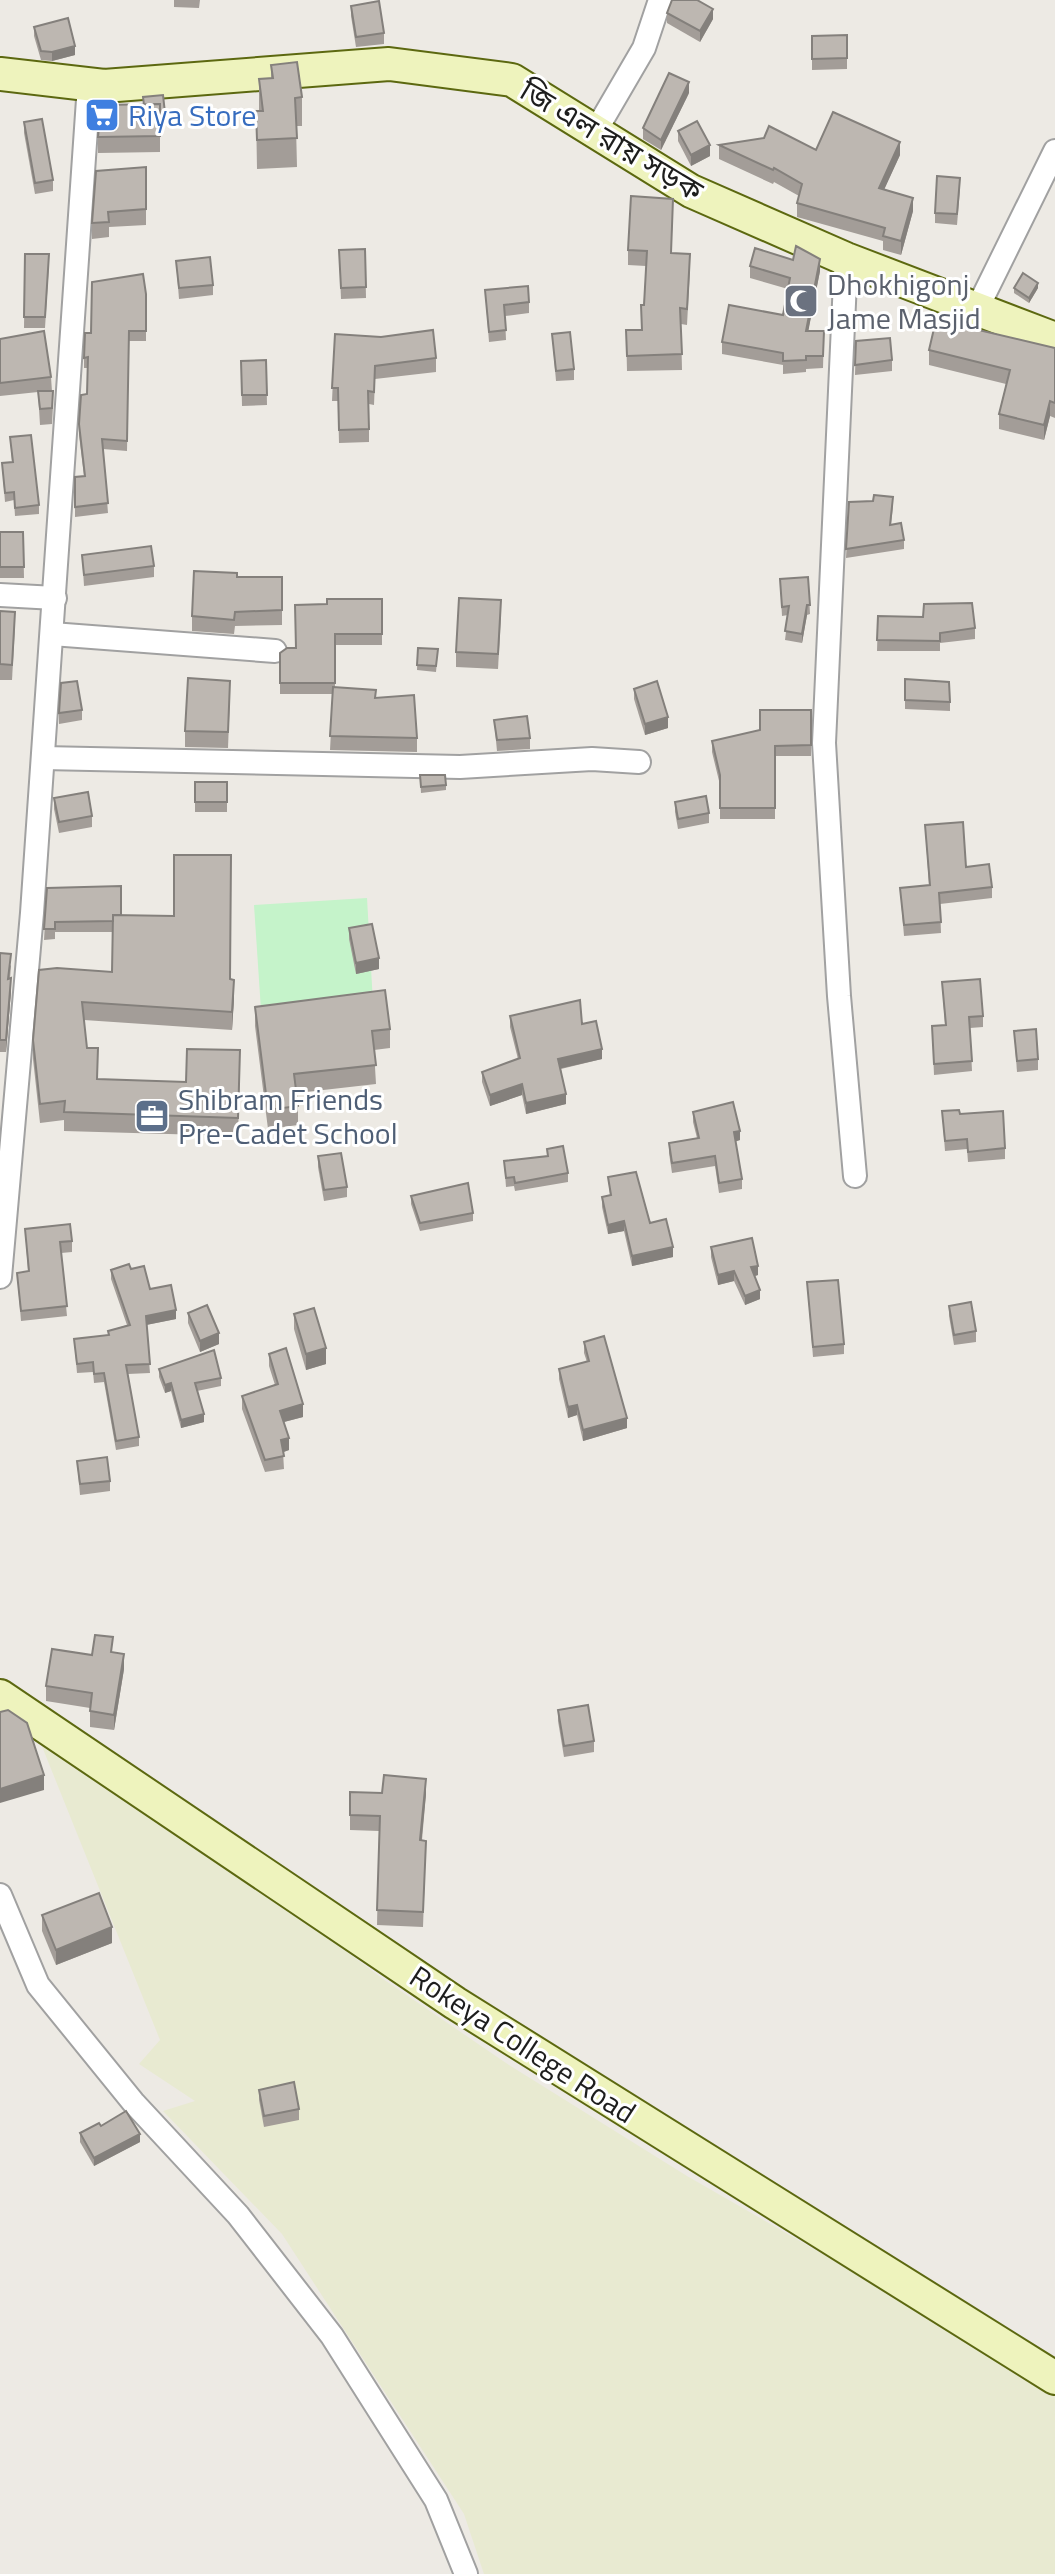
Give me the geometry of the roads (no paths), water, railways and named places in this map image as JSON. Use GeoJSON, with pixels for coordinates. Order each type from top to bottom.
{"type":"FeatureCollection","features":[{"type":"Feature","properties":{"kind":"street"},"geometry":{"type":"LineString","coordinates":[[595,132],[644,48],[660,0]]}},
{"type":"Feature","properties":{"kind":"street","name":"জি এল রায় সড়ক"},"geometry":{"type":"LineString","coordinates":[[0,74],[104,86],[389,64],[512,80],[691,191],[846,259],[1055,339]]}},
{"type":"Feature","properties":{"kind":"street"},"geometry":{"type":"LineString","coordinates":[[0,1277],[32,913],[89,85]]}},
{"type":"Feature","properties":{"kind":"street"},"geometry":{"type":"LineString","coordinates":[[977,309],[1055,151]]}},
{"type":"Feature","properties":{"kind":"street"},"geometry":{"type":"LineString","coordinates":[[846,259],[824,743],[839,996],[855,1176]]}},
{"type":"Feature","properties":{"kind":"street"},"geometry":{"type":"LineString","coordinates":[[0,595],[55,598]]}},
{"type":"Feature","properties":{"kind":"street"},"geometry":{"type":"LineString","coordinates":[[52,634],[275,651]]}},
{"type":"Feature","properties":{"kind":"street"},"geometry":{"type":"LineString","coordinates":[[43,758],[460,767],[592,759],[639,762]]}},
{"type":"Feature","properties":{"kind":"street","name":"Rokeya College Road"},"geometry":{"type":"LineString","coordinates":[[0,1696],[455,2003],[1055,2378]]}},
{"type":"Feature","properties":{"kind":"street"},"geometry":{"type":"LineString","coordinates":[[0,1895],[38,1985],[133,2102],[238,2215],[332,2336],[436,2500],[466,2574]]}},
{"type":"Feature","properties":{"kind":"place","name":"Riya Store"},"geometry":{"type":"Point","coordinates":[102,115]}},
{"type":"Feature","properties":{"kind":"place","name":"Dhokhigonj Jame Masjid"},"geometry":{"type":"Point","coordinates":[801,301]}},
{"type":"Feature","properties":{"kind":"place","name":"Shibram Friends Pre-Cadet School"},"geometry":{"type":"Point","coordinates":[152,1116]}}]}
